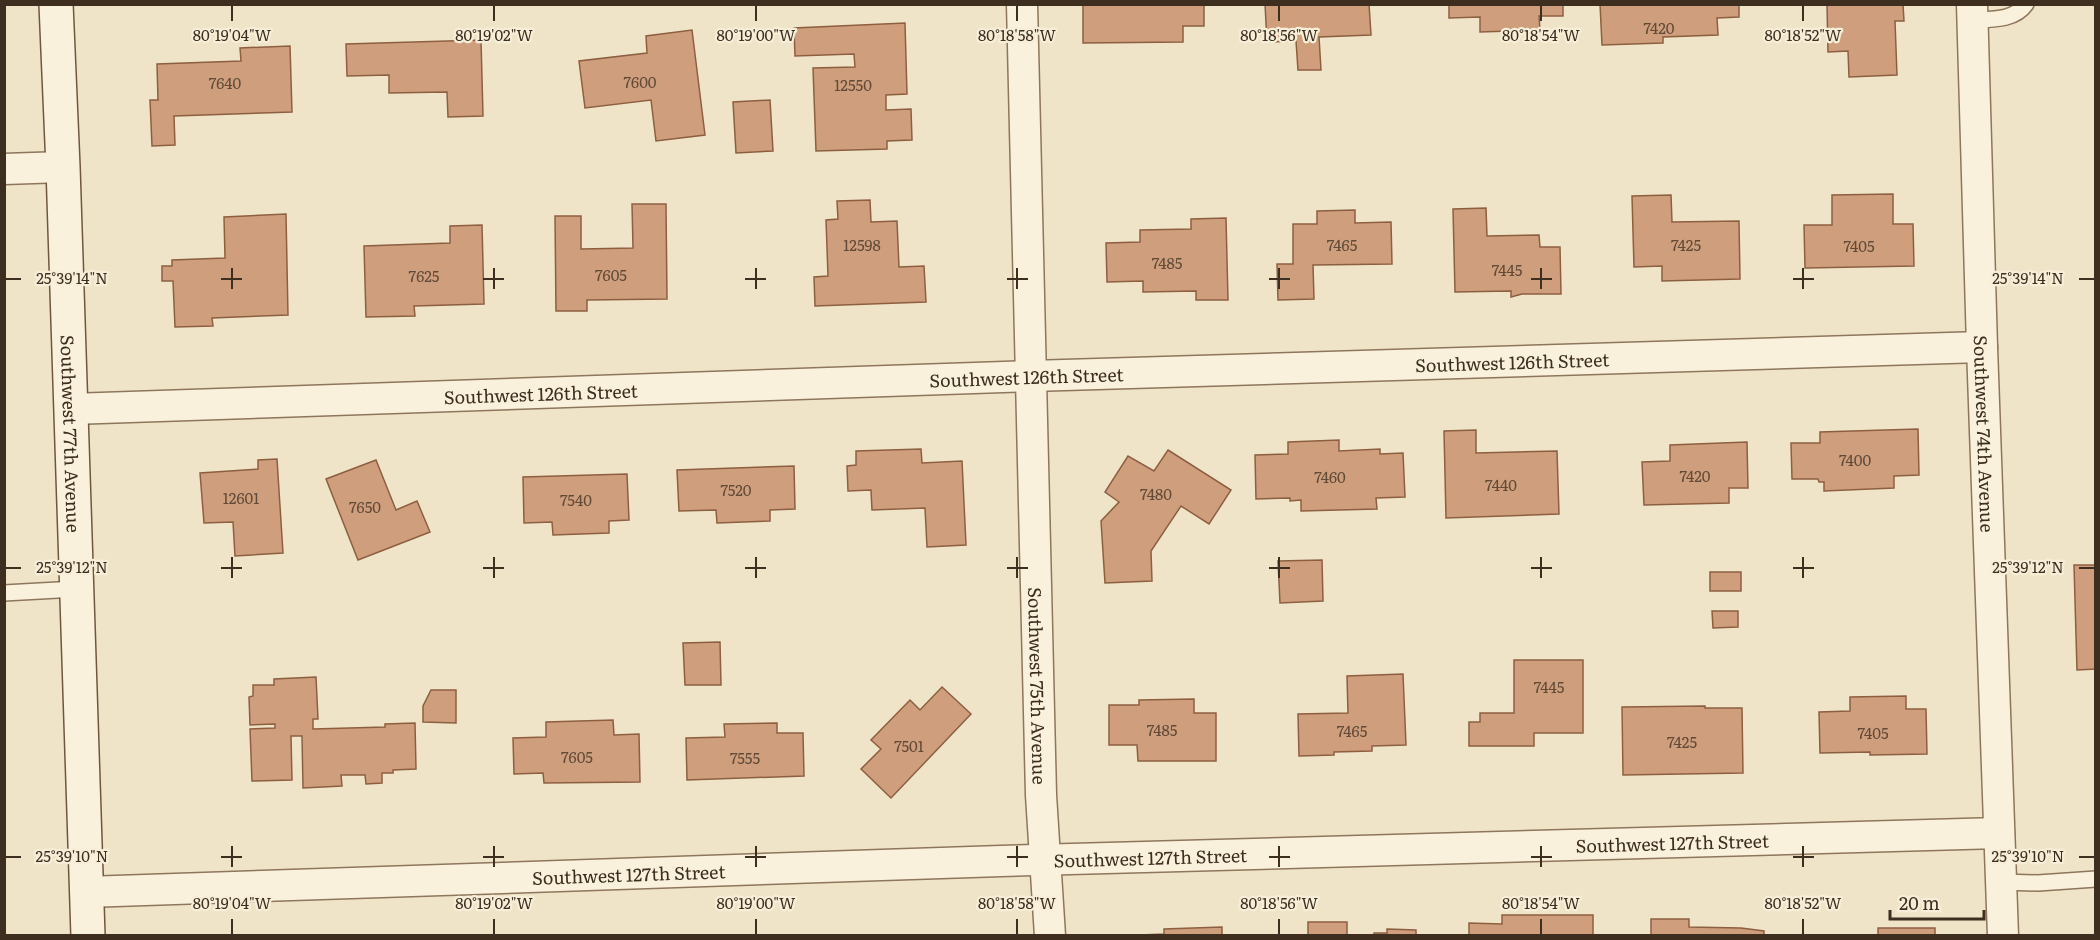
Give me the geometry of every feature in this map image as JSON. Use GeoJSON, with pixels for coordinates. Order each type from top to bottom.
{"type":"FeatureCollection","features":[{"type":"Feature","properties":{"kind":"street","name":"Southwest 77th Avenue"},"geometry":{"type":"LineString","coordinates":[[56,4],[88,936]]}},
{"type":"Feature","properties":{"kind":"street","name":"Southwest 75th Avenue"},"geometry":{"type":"LineString","coordinates":[[1022,4],[1041,795],[1050,936]]}},
{"type":"Feature","properties":{"kind":"street","name":"Southwest 74th Avenue"},"geometry":{"type":"LineString","coordinates":[[1972,12],[2003,936]]}},
{"type":"Feature","properties":{"kind":"street"},"geometry":{"type":"LineString","coordinates":[[4,169],[63,167]]}},
{"type":"Feature","properties":{"kind":"street","name":"Southwest 126th Street"},"geometry":{"type":"LineString","coordinates":[[71,409],[1031,376],[1982,347]]}},
{"type":"Feature","properties":{"kind":"street","name":"Southwest 127th Street"},"geometry":{"type":"LineString","coordinates":[[86,892],[1045,860],[1999,833]]}},
{"type":"Feature","properties":{"kind":"lane"},"geometry":{"type":"LineString","coordinates":[[1972,12],[2004,18],[2013,15],[2026,4]]}},
{"type":"Feature","properties":{"kind":"lane"},"geometry":{"type":"LineString","coordinates":[[4,593],[75,589]]}},
{"type":"Feature","properties":{"kind":"lane"},"geometry":{"type":"LineString","coordinates":[[2001,882],[2038,883],[2096,879]]}},
{"type":"Feature","properties":{"kind":"building"},"geometry":{"type":"Polygon","coordinates":[[[1083,4],[1204,4],[1204,26],[1183,26],[1183,42],[1083,43],[1083,4]]]}},
{"type":"Feature","properties":{"kind":"building"},"geometry":{"type":"Polygon","coordinates":[[[1265,4],[1369,4],[1371,35],[1319,37],[1321,70],[1298,70],[1296,41],[1267,42],[1265,4]]]}},
{"type":"Feature","properties":{"kind":"building"},"geometry":{"type":"Polygon","coordinates":[[[1449,4],[1563,4],[1563,16],[1539,16],[1540,30],[1480,32],[1480,17],[1449,18],[1449,4]]]}},
{"type":"Feature","properties":{"kind":"building"},"geometry":{"type":"Polygon","coordinates":[[[1600,4],[1739,4],[1739,17],[1717,18],[1718,35],[1663,37],[1663,43],[1602,45],[1600,4]]]}},
{"type":"Feature","properties":{"kind":"building"},"geometry":{"type":"Polygon","coordinates":[[[1827,4],[1903,4],[1904,21],[1895,21],[1897,75],[1849,77],[1848,51],[1828,52],[1827,4]]]}},
{"type":"Feature","properties":{"kind":"building"},"geometry":{"type":"Polygon","coordinates":[[[905,23],[907,94],[886,95],[886,110],[911,109],[912,140],[887,141],[887,149],[816,151],[813,68],[855,67],[854,54],[795,56],[794,28],[905,23]]]}},
{"type":"Feature","properties":{"kind":"building"},"geometry":{"type":"Polygon","coordinates":[[[692,30],[705,135],[656,141],[651,100],[585,108],[579,61],[647,53],[646,36],[692,30]]]}},
{"type":"Feature","properties":{"kind":"building"},"geometry":{"type":"Polygon","coordinates":[[[481,40],[483,116],[448,117],[447,92],[389,93],[389,75],[347,76],[346,44],[481,40]]]}},
{"type":"Feature","properties":{"kind":"building"},"geometry":{"type":"Polygon","coordinates":[[[290,46],[292,112],[174,116],[175,145],[152,146],[150,100],[158,100],[157,64],[241,61],[240,48],[290,46]]]}},
{"type":"Feature","properties":{"kind":"building"},"geometry":{"type":"Polygon","coordinates":[[[770,100],[773,151],[736,153],[733,102],[770,100]]]}},
{"type":"Feature","properties":{"kind":"building"},"geometry":{"type":"Polygon","coordinates":[[[1893,194],[1893,224],[1913,224],[1914,266],[1805,268],[1804,225],[1832,225],[1832,195],[1893,194]]]}},
{"type":"Feature","properties":{"kind":"building"},"geometry":{"type":"Polygon","coordinates":[[[1671,195],[1672,222],[1739,221],[1740,279],[1662,281],[1662,266],[1634,267],[1632,196],[1671,195]]]}},
{"type":"Feature","properties":{"kind":"building"},"geometry":{"type":"Polygon","coordinates":[[[870,200],[871,222],[897,221],[899,267],[924,266],[926,302],[815,306],[814,277],[828,276],[826,220],[838,219],[837,201],[870,200]]]}},
{"type":"Feature","properties":{"kind":"building"},"geometry":{"type":"Polygon","coordinates":[[[632,204],[666,204],[667,299],[587,300],[587,311],[556,311],[555,216],[581,216],[581,249],[633,248],[632,204]]]}},
{"type":"Feature","properties":{"kind":"building"},"geometry":{"type":"Polygon","coordinates":[[[1486,208],[1487,236],[1539,235],[1540,247],[1560,247],[1561,294],[1522,294],[1511,297],[1511,291],[1455,292],[1453,209],[1486,208]]]}},
{"type":"Feature","properties":{"kind":"building"},"geometry":{"type":"Polygon","coordinates":[[[1355,210],[1355,223],[1391,222],[1392,264],[1313,265],[1314,299],[1278,300],[1277,264],[1293,264],[1293,224],[1317,224],[1317,211],[1355,210]]]}},
{"type":"Feature","properties":{"kind":"building"},"geometry":{"type":"Polygon","coordinates":[[[286,214],[288,315],[212,318],[213,326],[175,327],[173,281],[162,281],[162,266],[172,266],[172,260],[225,258],[224,217],[286,214]]]}},
{"type":"Feature","properties":{"kind":"building"},"geometry":{"type":"Polygon","coordinates":[[[1226,218],[1228,300],[1196,300],[1196,291],[1143,292],[1143,281],[1107,282],[1106,243],[1140,242],[1140,230],[1191,229],[1191,219],[1226,218]]]}},
{"type":"Feature","properties":{"kind":"building"},"geometry":{"type":"Polygon","coordinates":[[[482,225],[484,304],[414,306],[415,316],[366,317],[364,246],[450,243],[450,226],[482,225]]]}},
{"type":"Feature","properties":{"kind":"building"},"geometry":{"type":"Polygon","coordinates":[[[1918,429],[1919,475],[1894,476],[1894,488],[1824,491],[1824,482],[1819,482],[1818,479],[1792,479],[1791,443],[1820,443],[1820,432],[1918,429]]]}},
{"type":"Feature","properties":{"kind":"building"},"geometry":{"type":"Polygon","coordinates":[[[1476,430],[1476,453],[1557,451],[1559,514],[1446,518],[1444,431],[1476,430]]]}},
{"type":"Feature","properties":{"kind":"building"},"geometry":{"type":"Polygon","coordinates":[[[1339,440],[1339,451],[1380,449],[1380,454],[1403,453],[1405,497],[1376,498],[1377,509],[1301,511],[1301,500],[1256,499],[1255,455],[1288,454],[1288,442],[1339,440]]]}},
{"type":"Feature","properties":{"kind":"building"},"geometry":{"type":"Polygon","coordinates":[[[1747,442],[1748,488],[1729,488],[1729,503],[1644,505],[1642,462],[1670,461],[1670,445],[1747,442]]]}},
{"type":"Feature","properties":{"kind":"building"},"geometry":{"type":"Polygon","coordinates":[[[921,449],[922,463],[962,461],[966,545],[927,547],[925,508],[872,510],[871,490],[848,491],[847,466],[856,465],[856,451],[921,449]]]}},
{"type":"Feature","properties":{"kind":"building"},"geometry":{"type":"Polygon","coordinates":[[[1168,450],[1231,490],[1209,524],[1181,506],[1151,551],[1152,581],[1105,583],[1101,521],[1119,502],[1105,492],[1128,456],[1154,471],[1168,450]]]}},
{"type":"Feature","properties":{"kind":"building"},"geometry":{"type":"Polygon","coordinates":[[[277,459],[283,553],[235,556],[233,522],[204,523],[200,473],[258,469],[258,460],[277,459]]]}},
{"type":"Feature","properties":{"kind":"building"},"geometry":{"type":"Polygon","coordinates":[[[376,460],[396,510],[417,501],[430,532],[358,560],[326,479],[376,460]]]}},
{"type":"Feature","properties":{"kind":"building"},"geometry":{"type":"Polygon","coordinates":[[[794,466],[795,509],[770,510],[770,521],[717,523],[716,510],[679,511],[677,470],[794,466]]]}},
{"type":"Feature","properties":{"kind":"building"},"geometry":{"type":"Polygon","coordinates":[[[627,474],[629,520],[609,521],[609,533],[553,535],[552,522],[524,523],[523,477],[627,474]]]}},
{"type":"Feature","properties":{"kind":"building"},"geometry":{"type":"Polygon","coordinates":[[[1322,560],[1323,601],[1280,603],[1278,561],[1322,560]]]}},
{"type":"Feature","properties":{"kind":"building"},"geometry":{"type":"Polygon","coordinates":[[[2074,565],[2096,565],[2096,669],[2077,670],[2074,565]]]}},
{"type":"Feature","properties":{"kind":"building"},"geometry":{"type":"Polygon","coordinates":[[[1710,572],[1741,572],[1741,591],[1710,591],[1710,572]]]}},
{"type":"Feature","properties":{"kind":"building"},"geometry":{"type":"Polygon","coordinates":[[[1712,611],[1738,611],[1738,627],[1713,628],[1712,611]]]}},
{"type":"Feature","properties":{"kind":"building"},"geometry":{"type":"Polygon","coordinates":[[[720,642],[721,685],[685,685],[683,643],[720,642]]]}},
{"type":"Feature","properties":{"kind":"building"},"geometry":{"type":"Polygon","coordinates":[[[1514,660],[1583,660],[1583,733],[1534,733],[1534,746],[1469,746],[1469,722],[1480,722],[1480,713],[1514,713],[1514,660]]]}},
{"type":"Feature","properties":{"kind":"building"},"geometry":{"type":"Polygon","coordinates":[[[1403,674],[1406,745],[1372,746],[1372,751],[1334,752],[1334,755],[1299,756],[1298,714],[1348,713],[1347,676],[1403,674]]]}},
{"type":"Feature","properties":{"kind":"building"},"geometry":{"type":"Polygon","coordinates":[[[316,677],[318,719],[313,719],[313,729],[385,727],[385,724],[415,723],[416,769],[382,773],[382,783],[366,784],[365,775],[341,775],[342,786],[303,788],[302,736],[291,736],[292,780],[252,781],[250,729],[275,728],[275,724],[250,725],[249,697],[253,696],[253,685],[274,685],[274,679],[316,677]]]}},
{"type":"Feature","properties":{"kind":"building"},"geometry":{"type":"Polygon","coordinates":[[[942,687],[971,714],[891,798],[861,769],[881,749],[871,740],[910,700],[920,710],[942,687]]]}},
{"type":"Feature","properties":{"kind":"building"},"geometry":{"type":"Polygon","coordinates":[[[431,690],[456,690],[456,723],[423,722],[423,706],[431,690]]]}},
{"type":"Feature","properties":{"kind":"building"},"geometry":{"type":"Polygon","coordinates":[[[1906,696],[1906,709],[1926,709],[1927,754],[1820,753],[1819,712],[1850,711],[1850,697],[1906,696]]]}},
{"type":"Feature","properties":{"kind":"building"},"geometry":{"type":"Polygon","coordinates":[[[1194,699],[1194,713],[1216,713],[1216,761],[1138,761],[1137,745],[1109,745],[1109,705],[1139,705],[1139,700],[1194,699]]]}},
{"type":"Feature","properties":{"kind":"building"},"geometry":{"type":"Polygon","coordinates":[[[1705,706],[1705,708],[1742,708],[1743,773],[1623,775],[1622,707],[1705,706]]]}},
{"type":"Feature","properties":{"kind":"building"},"geometry":{"type":"Polygon","coordinates":[[[613,720],[614,735],[639,734],[640,782],[544,783],[543,773],[514,774],[513,738],[546,737],[546,722],[613,720]]]}},
{"type":"Feature","properties":{"kind":"building"},"geometry":{"type":"Polygon","coordinates":[[[777,723],[777,733],[803,733],[804,776],[687,780],[686,738],[725,737],[724,724],[777,723]]]}},
{"type":"Feature","properties":{"kind":"building"},"geometry":{"type":"Polygon","coordinates":[[[1502,915],[1593,915],[1593,936],[1469,936],[1469,923],[1502,924],[1502,915]]]}},
{"type":"Feature","properties":{"kind":"building"},"geometry":{"type":"Polygon","coordinates":[[[1651,919],[1689,919],[1689,927],[1741,928],[1764,931],[1764,936],[1651,936],[1651,919]]]}},
{"type":"Feature","properties":{"kind":"building"},"geometry":{"type":"Polygon","coordinates":[[[1308,922],[1347,922],[1347,936],[1308,936],[1308,922]]]}},
{"type":"Feature","properties":{"kind":"building"},"geometry":{"type":"Polygon","coordinates":[[[1222,927],[1222,936],[1116,936],[1164,934],[1164,929],[1222,927]]]}},
{"type":"Feature","properties":{"kind":"building"},"geometry":{"type":"Polygon","coordinates":[[[1878,928],[1935,928],[1935,936],[1829,936],[1878,935],[1878,928]]]}},
{"type":"Feature","properties":{"kind":"building"},"geometry":{"type":"Polygon","coordinates":[[[1387,929],[1416,930],[1416,936],[1374,936],[1374,933],[1387,933],[1387,929]]]}}]}
